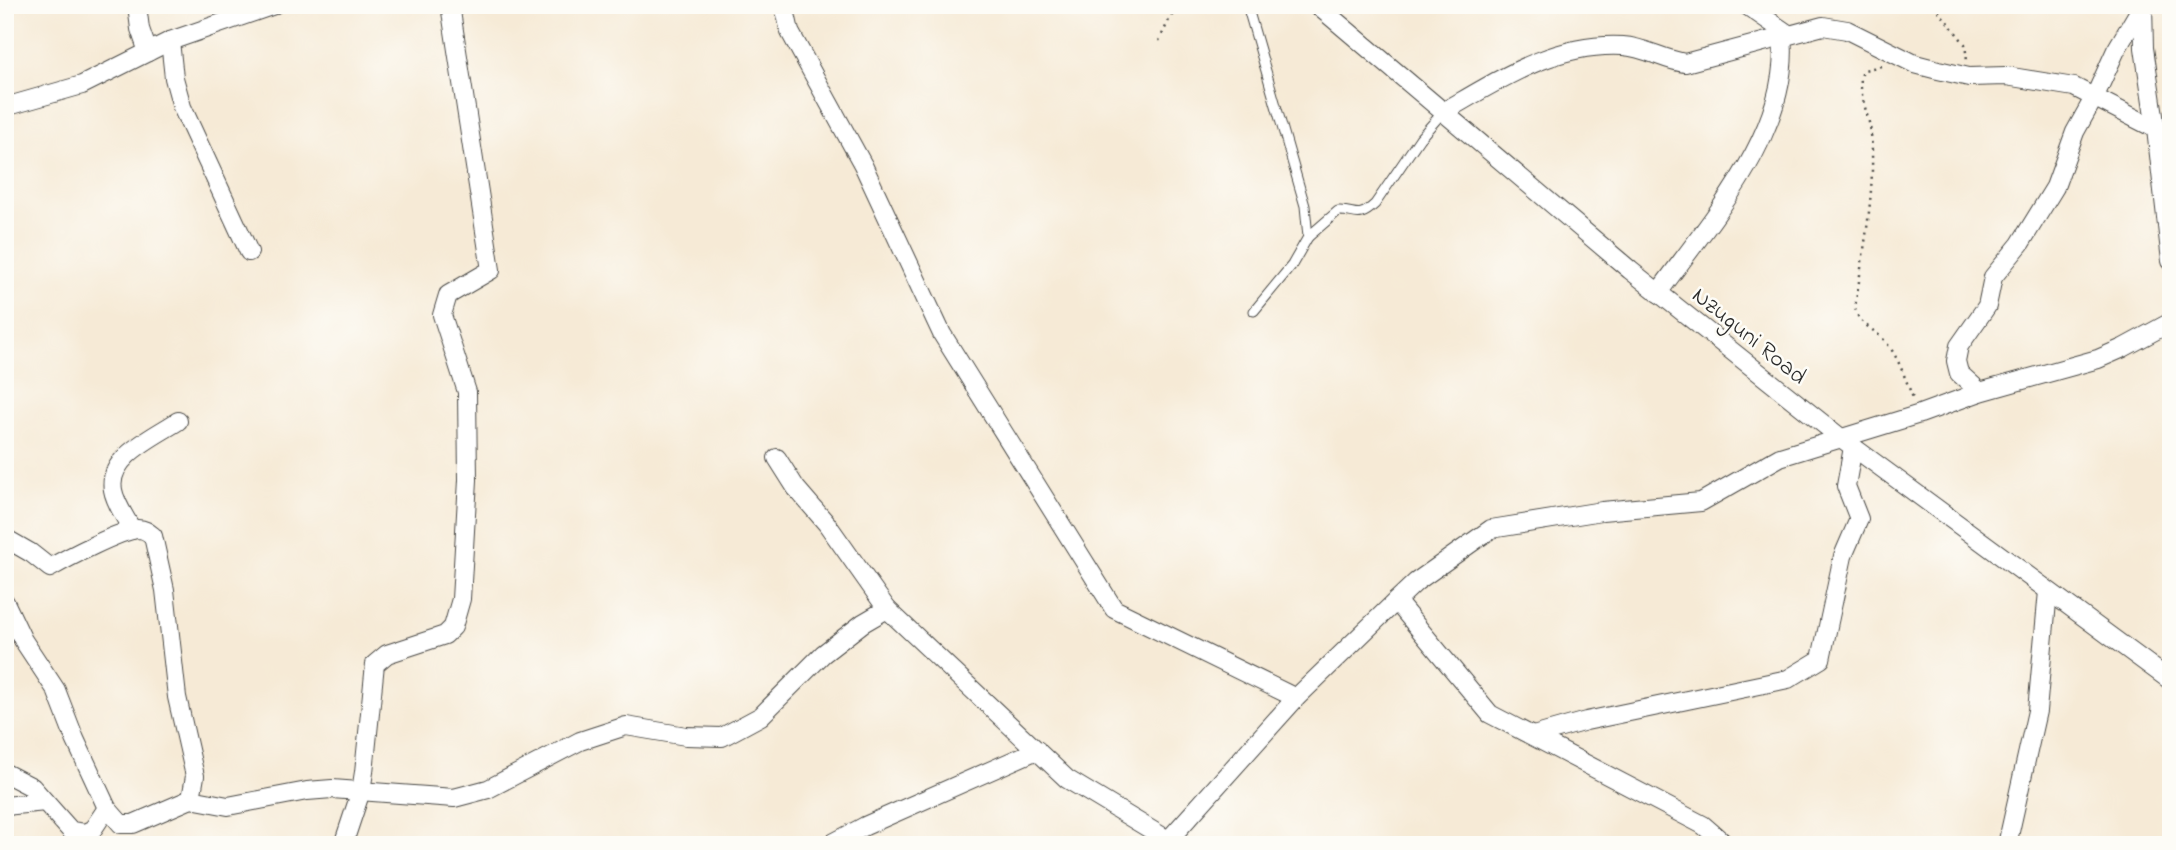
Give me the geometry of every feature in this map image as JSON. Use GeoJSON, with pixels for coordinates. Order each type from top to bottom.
{"type":"FeatureCollection","features":[{"type":"Feature","properties":{"kind":"street"},"geometry":{"type":"LineString","coordinates":[[137,5],[140,29],[148,52]]}},
{"type":"Feature","properties":{"kind":"street"},"geometry":{"type":"LineString","coordinates":[[5,107],[82,85],[170,41],[274,5]]}},
{"type":"Feature","properties":{"kind":"street"},"geometry":{"type":"LineString","coordinates":[[343,845],[361,790],[375,664],[387,654],[444,635],[453,627],[461,599],[468,480],[467,392],[442,315],[448,295],[457,287],[491,270],[450,5]]}},
{"type":"Feature","properties":{"kind":"street"},"geometry":{"type":"LineString","coordinates":[[784,5],[790,32],[863,165],[942,334],[1114,608],[1296,698]]}},
{"type":"Feature","properties":{"kind":"street","name":"Nzuguni Road"},"geometry":{"type":"LineString","coordinates":[[1317,5],[1658,293],[1847,443],[2171,681]]}},
{"type":"Feature","properties":{"kind":"street"},"geometry":{"type":"LineString","coordinates":[[1746,5],[1785,35]]}},
{"type":"Feature","properties":{"kind":"street"},"geometry":{"type":"LineString","coordinates":[[1980,392],[1959,373],[1956,361],[1959,346],[1987,306],[1993,277],[2020,244],[2055,187],[2075,132],[2116,50],[2143,6]]}},
{"type":"Feature","properties":{"kind":"street"},"geometry":{"type":"LineString","coordinates":[[2143,6],[2144,48],[2171,261]]}},
{"type":"Feature","properties":{"kind":"street"},"geometry":{"type":"LineString","coordinates":[[1443,112],[1537,60],[1574,50],[1626,46],[1685,63],[1823,26],[1847,30],[1915,64],[1969,77],[2006,76],[2060,83],[2095,96],[2156,129]]}},
{"type":"Feature","properties":{"kind":"street"},"geometry":{"type":"LineString","coordinates":[[1658,293],[1721,206],[1764,132],[1780,90],[1785,35]]}},
{"type":"Feature","properties":{"kind":"street"},"geometry":{"type":"LineString","coordinates":[[170,41],[174,78],[182,107],[249,252]]}},
{"type":"Feature","properties":{"kind":"street"},"geometry":{"type":"LineString","coordinates":[[777,458],[796,488],[827,524],[887,609],[1067,779],[1166,842],[1296,698],[1396,601],[1416,582],[1491,529],[1602,511],[1701,502],[1780,457],[1847,443],[1980,392],[2098,359],[2171,322]]}},
{"type":"Feature","properties":{"kind":"street"},"geometry":{"type":"LineString","coordinates":[[132,530],[113,492],[112,476],[119,460],[178,421]]}},
{"type":"Feature","properties":{"kind":"street"},"geometry":{"type":"LineString","coordinates":[[1533,736],[1586,721],[1788,679],[1821,659],[1843,556],[1859,519],[1846,486],[1847,443]]}},
{"type":"Feature","properties":{"kind":"street"},"geometry":{"type":"LineString","coordinates":[[5,538],[51,568],[118,534],[132,530],[151,533],[160,560],[175,663],[177,697],[195,775],[191,799]]}},
{"type":"Feature","properties":{"kind":"street"},"geometry":{"type":"LineString","coordinates":[[2007,845],[2037,711],[2048,591]]}},
{"type":"Feature","properties":{"kind":"street"},"geometry":{"type":"LineString","coordinates":[[1396,601],[1490,714],[1703,825],[1726,845]]}},
{"type":"Feature","properties":{"kind":"street"},"geometry":{"type":"LineString","coordinates":[[5,602],[23,640],[56,690],[107,808],[121,824],[133,824],[191,799],[228,806],[307,791],[361,790],[454,798],[488,789],[580,741],[626,726],[686,736],[722,737],[761,716],[823,654],[863,623],[887,609]]}},
{"type":"Feature","properties":{"kind":"street"},"geometry":{"type":"LineString","coordinates":[[829,845],[865,826],[1037,750]]}},
{"type":"Feature","properties":{"kind":"street"},"geometry":{"type":"LineString","coordinates":[[5,773],[32,787],[71,831],[85,833],[93,829],[107,808]]}},
{"type":"Feature","properties":{"kind":"street"},"geometry":{"type":"LineString","coordinates":[[5,806],[46,802]]}},
{"type":"Feature","properties":{"kind":"lane"},"geometry":{"type":"LineString","coordinates":[[1247,5],[1300,187],[1308,237]]}},
{"type":"Feature","properties":{"kind":"lane"},"geometry":{"type":"LineString","coordinates":[[1254,311],[1292,265],[1308,237],[1338,211],[1356,215],[1368,211],[1375,204],[1420,138],[1443,112]]}},
{"type":"Feature","properties":{"kind":"path"},"geometry":{"type":"LineString","coordinates":[[1158,41],[1171,16],[1182,5]]}},
{"type":"Feature","properties":{"kind":"path"},"geometry":{"type":"LineString","coordinates":[[1934,5],[1965,44],[1969,77]]}},
{"type":"Feature","properties":{"kind":"path"},"geometry":{"type":"LineString","coordinates":[[1881,66],[1864,70],[1861,74],[1861,87],[1871,129],[1872,174],[1855,308],[1861,322],[1889,346],[1920,414]]}}]}
